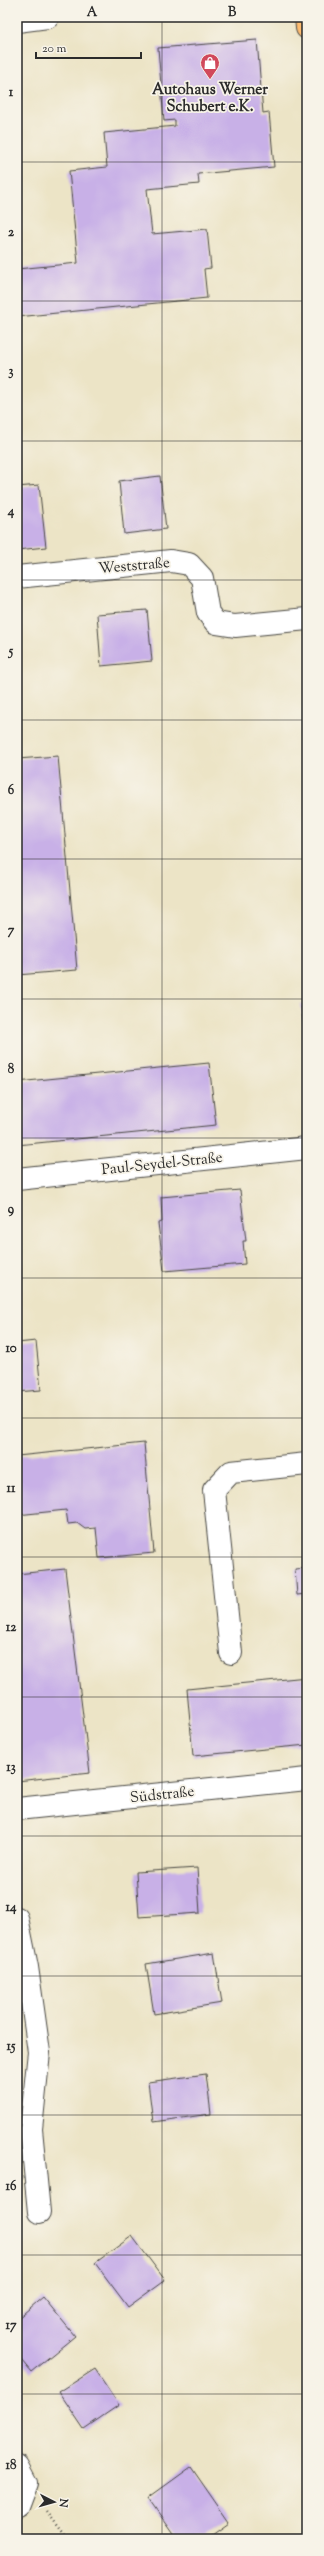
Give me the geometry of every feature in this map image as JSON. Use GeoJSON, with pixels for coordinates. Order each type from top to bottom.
{"type":"FeatureCollection","features":[{"type":"Feature","properties":{"kind":"main road"},"geometry":{"type":"LineString","coordinates":[[306,17],[307,28]]}},
{"type":"Feature","properties":{"kind":"street"},"geometry":{"type":"LineString","coordinates":[[17,21],[48,17]]}},
{"type":"Feature","properties":{"kind":"street","name":"Weststraße"},"geometry":{"type":"LineString","coordinates":[[17,576],[171,561],[189,564],[202,578],[208,613],[216,623],[235,626],[307,619]]}},
{"type":"Feature","properties":{"kind":"street","name":"Paul-Seydel-Straße"},"geometry":{"type":"LineString","coordinates":[[17,1179],[307,1148]]}},
{"type":"Feature","properties":{"kind":"street"},"geometry":{"type":"LineString","coordinates":[[230,1653],[214,1490],[231,1472],[307,1464]]}},
{"type":"Feature","properties":{"kind":"street","name":"Südstraße"},"geometry":{"type":"LineString","coordinates":[[17,1809],[307,1779]]}},
{"type":"Feature","properties":{"kind":"street"},"geometry":{"type":"LineString","coordinates":[[17,1918],[27,1967],[39,2052],[31,2129],[39,2212]]}},
{"type":"Feature","properties":{"kind":"street"},"geometry":{"type":"LineString","coordinates":[[17,2466],[26,2483],[17,2507]]}},
{"type":"Feature","properties":{"kind":"building"},"geometry":{"type":"Polygon","coordinates":[[[257,40],[263,113],[269,112],[274,167],[198,174],[199,184],[147,189],[152,234],[207,229],[211,268],[204,269],[207,298],[17,317],[17,269],[78,263],[69,171],[107,167],[104,133],[175,126],[175,120],[164,121],[158,48],[257,40]]]}},
{"type":"Feature","properties":{"kind":"building"},"geometry":{"type":"Polygon","coordinates":[[[160,476],[166,529],[124,534],[119,481],[160,476]]]}},
{"type":"Feature","properties":{"kind":"building"},"geometry":{"type":"Polygon","coordinates":[[[39,485],[46,547],[17,550],[17,487],[39,485]]]}},
{"type":"Feature","properties":{"kind":"building"},"geometry":{"type":"Polygon","coordinates":[[[147,610],[152,661],[101,666],[97,614],[147,610]]]}},
{"type":"Feature","properties":{"kind":"building"},"geometry":{"type":"Polygon","coordinates":[[[58,756],[77,970],[17,975],[17,759],[58,756]]]}},
{"type":"Feature","properties":{"kind":"building"},"geometry":{"type":"Polygon","coordinates":[[[307,1003],[307,1046],[306,1046],[301,1004],[307,1003]]]}},
{"type":"Feature","properties":{"kind":"building"},"geometry":{"type":"Polygon","coordinates":[[[209,1063],[216,1125],[17,1145],[17,1082],[209,1063]]]}},
{"type":"Feature","properties":{"kind":"building"},"geometry":{"type":"Polygon","coordinates":[[[240,1190],[246,1241],[243,1241],[245,1264],[164,1271],[158,1223],[162,1222],[161,1197],[240,1190]]]}},
{"type":"Feature","properties":{"kind":"building"},"geometry":{"type":"Polygon","coordinates":[[[36,1341],[41,1390],[17,1392],[17,1343],[36,1341]]]}},
{"type":"Feature","properties":{"kind":"building"},"geometry":{"type":"Polygon","coordinates":[[[144,1443],[154,1553],[99,1558],[96,1528],[85,1529],[77,1523],[68,1524],[66,1510],[17,1515],[17,1456],[144,1443]]]}},
{"type":"Feature","properties":{"kind":"building"},"geometry":{"type":"Polygon","coordinates":[[[307,1568],[307,1594],[297,1595],[295,1569],[307,1568]]]}},
{"type":"Feature","properties":{"kind":"building"},"geometry":{"type":"Polygon","coordinates":[[[65,1569],[90,1773],[17,1781],[17,1574],[65,1569]]]}},
{"type":"Feature","properties":{"kind":"building"},"geometry":{"type":"Polygon","coordinates":[[[307,1677],[307,1745],[193,1756],[187,1689],[307,1677]]]}},
{"type":"Feature","properties":{"kind":"building"},"geometry":{"type":"Polygon","coordinates":[[[197,1868],[200,1913],[139,1917],[136,1872],[197,1868]]]}},
{"type":"Feature","properties":{"kind":"building"},"geometry":{"type":"Polygon","coordinates":[[[214,1953],[222,2003],[154,2014],[146,1964],[214,1953]]]}},
{"type":"Feature","properties":{"kind":"building"},"geometry":{"type":"Polygon","coordinates":[[[206,2074],[211,2114],[153,2122],[148,2082],[206,2074]]]}},
{"type":"Feature","properties":{"kind":"building"},"geometry":{"type":"Polygon","coordinates":[[[132,2236],[165,2280],[128,2307],[95,2263],[132,2236]]]}},
{"type":"Feature","properties":{"kind":"building"},"geometry":{"type":"Polygon","coordinates":[[[43,2297],[75,2336],[31,2372],[17,2355],[17,2319],[43,2297]]]}},
{"type":"Feature","properties":{"kind":"building"},"geometry":{"type":"Polygon","coordinates":[[[95,2369],[119,2405],[84,2429],[59,2392],[95,2369]]]}},
{"type":"Feature","properties":{"kind":"building"},"geometry":{"type":"Polygon","coordinates":[[[191,2467],[229,2522],[205,2539],[177,2539],[148,2498],[191,2467]]]}},
{"type":"Feature","properties":{"kind":"place","name":"Autohaus Werner Schubert e.K."},"geometry":{"type":"Point","coordinates":[210,80]}}]}
